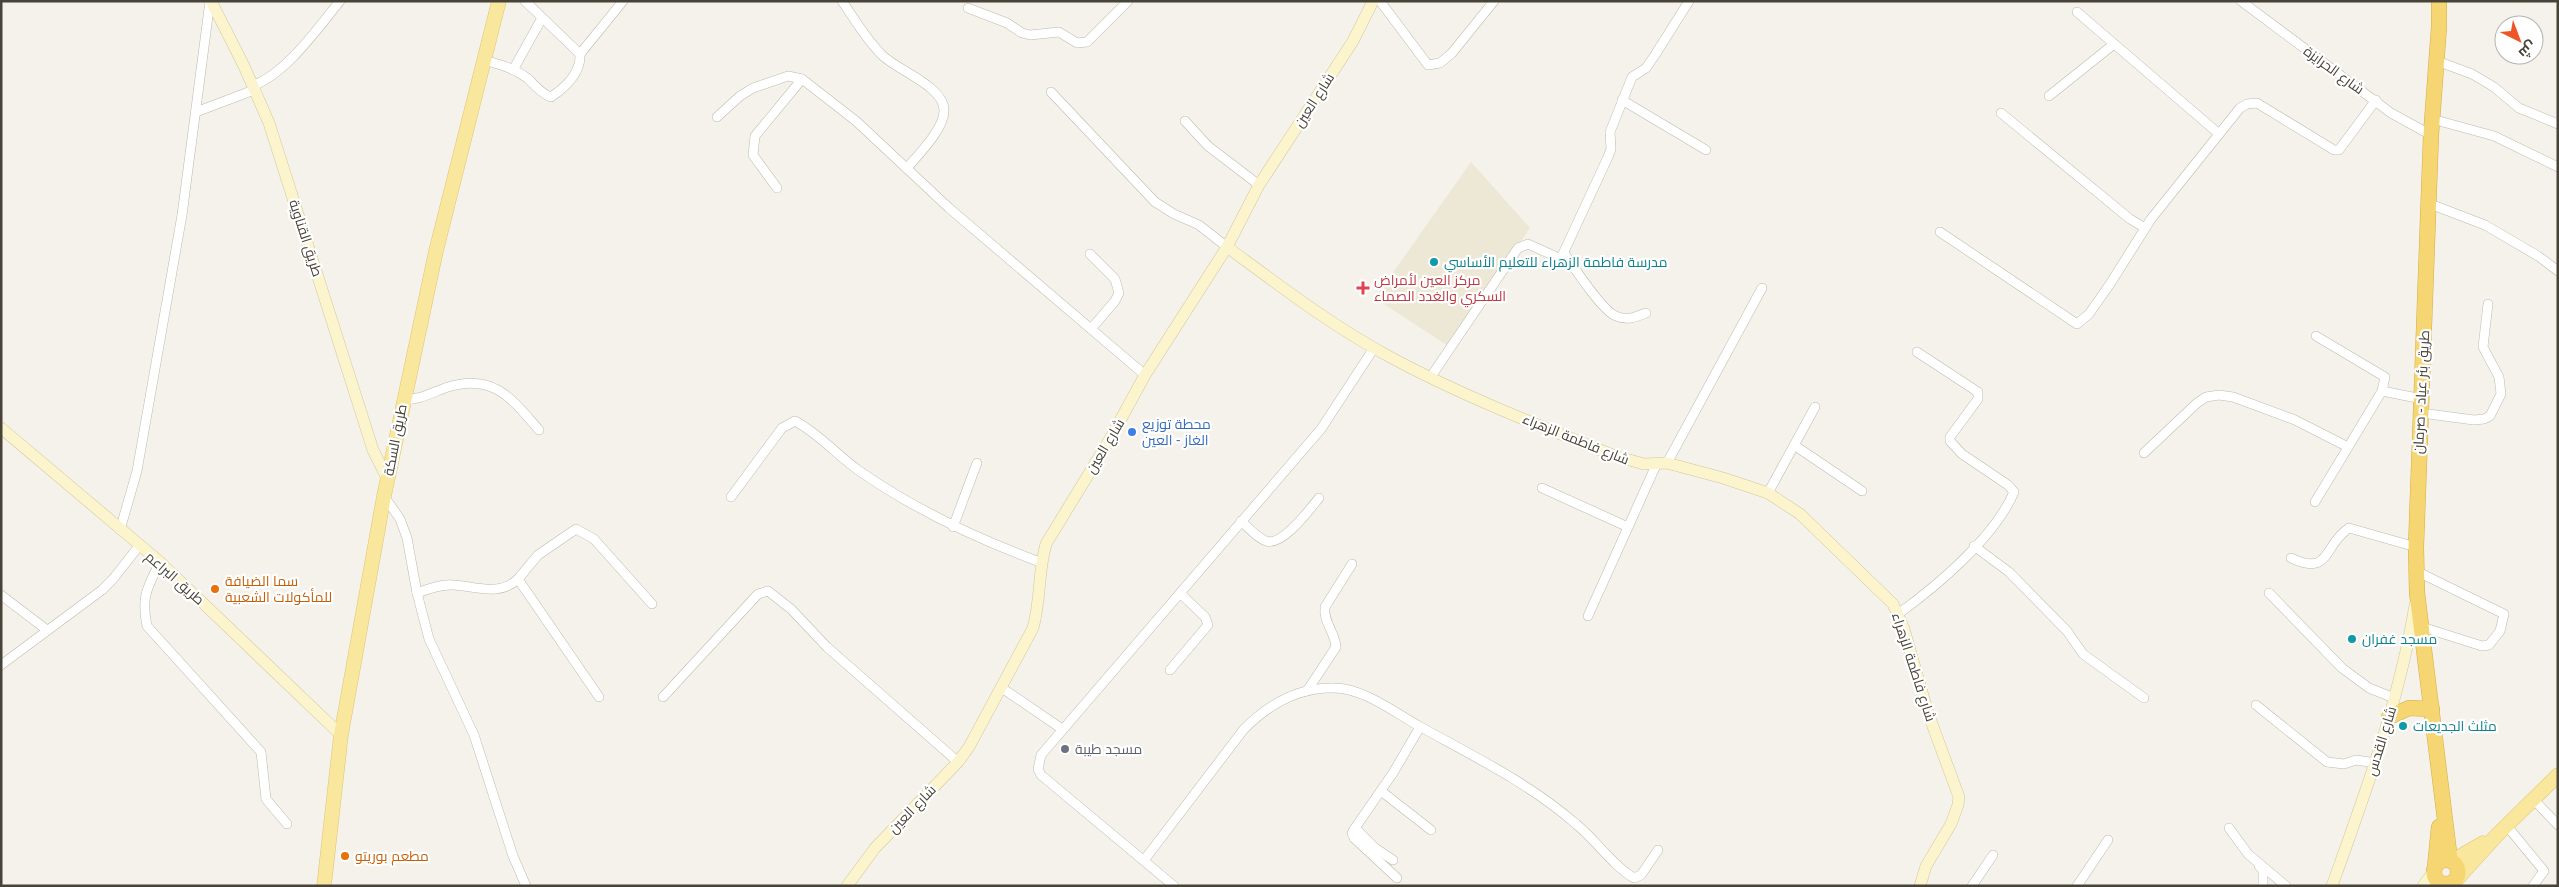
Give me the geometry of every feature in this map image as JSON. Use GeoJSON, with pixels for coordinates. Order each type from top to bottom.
{"type":"FeatureCollection","features":[{"type":"Feature","properties":{"kind":"highway","name":"طريق بئر عياد - صرمان"},"geometry":{"type":"LineString","coordinates":[[2439,1],[2440,27],[2430,135],[2430,204],[2422,406],[2418,446],[2416,570],[2417,593],[2440,783]]}},
{"type":"Feature","properties":{"kind":"highway"},"geometry":{"type":"LineString","coordinates":[[2389,717],[2409,708],[2432,709]]}},
{"type":"Feature","properties":{"kind":"highway"},"geometry":{"type":"LineString","coordinates":[[2440,783],[2451,860],[2441,861],[2442,881]]}},
{"type":"Feature","properties":{"kind":"highway"},"geometry":{"type":"LineString","coordinates":[[2440,783],[2439,842],[2442,881]]}},
{"type":"Feature","properties":{"kind":"main road","name":"طريق السكة"},"geometry":{"type":"LineString","coordinates":[[324,886],[341,735],[384,496],[436,251],[499,1]]}},
{"type":"Feature","properties":{"kind":"main road"},"geometry":{"type":"LineString","coordinates":[[2442,881],[2502,830],[2558,775]]}},
{"type":"Feature","properties":{"kind":"main road"},"geometry":{"type":"LineString","coordinates":[[2451,860],[2502,830]]}},
{"type":"Feature","properties":{"kind":"street","name":"طريق القناوية"},"geometry":{"type":"LineString","coordinates":[[210,1],[269,123],[372,450],[388,480]]}},
{"type":"Feature","properties":{"kind":"street"},"geometry":{"type":"LineString","coordinates":[[120,530],[137,472],[148,417],[182,215],[210,1]]}},
{"type":"Feature","properties":{"kind":"street"},"geometry":{"type":"LineString","coordinates":[[196,112],[264,82],[282,67],[340,1]]}},
{"type":"Feature","properties":{"kind":"street"},"geometry":{"type":"LineString","coordinates":[[525,1],[580,54]]}},
{"type":"Feature","properties":{"kind":"street"},"geometry":{"type":"LineString","coordinates":[[483,60],[513,70],[546,95],[552,97],[577,72],[580,54],[623,1]]}},
{"type":"Feature","properties":{"kind":"street"},"geometry":{"type":"LineString","coordinates":[[842,1],[868,40],[883,56],[923,82],[940,98],[943,105],[941,125],[907,168]]}},
{"type":"Feature","properties":{"kind":"street"},"geometry":{"type":"LineString","coordinates":[[968,8],[1007,23],[1022,33],[1030,35],[1059,32],[1077,43],[1087,42],[1128,1]]}},
{"type":"Feature","properties":{"kind":"street","name":"شارع العين"},"geometry":{"type":"LineString","coordinates":[[847,886],[875,848],[958,762],[969,748],[1033,628],[1037,613],[1040,562],[1046,544],[1110,439],[1145,376],[1227,247],[1259,185],[1353,41],[1373,1]]}},
{"type":"Feature","properties":{"kind":"street"},"geometry":{"type":"LineString","coordinates":[[1380,1],[1428,65],[1440,63],[1452,53],[1494,1]]}},
{"type":"Feature","properties":{"kind":"street"},"geometry":{"type":"LineString","coordinates":[[1430,378],[1518,248],[1528,244],[1535,245],[1558,258],[1564,253],[1608,157],[1611,145],[1610,132],[1632,78],[1650,62],[1688,1]]}},
{"type":"Feature","properties":{"kind":"street","name":"شارع الحرايزة"},"geometry":{"type":"LineString","coordinates":[[2241,1],[2391,113],[2430,135]]}},
{"type":"Feature","properties":{"kind":"street"},"geometry":{"type":"LineString","coordinates":[[2440,27],[2444,1]]}},
{"type":"Feature","properties":{"kind":"street"},"geometry":{"type":"LineString","coordinates":[[2077,12],[2218,132]]}},
{"type":"Feature","properties":{"kind":"street"},"geometry":{"type":"LineString","coordinates":[[513,70],[542,18]]}},
{"type":"Feature","properties":{"kind":"street"},"geometry":{"type":"LineString","coordinates":[[2049,96],[2114,44]]}},
{"type":"Feature","properties":{"kind":"street"},"geometry":{"type":"LineString","coordinates":[[2437,61],[2472,74],[2494,86],[2519,108],[2558,124]]}},
{"type":"Feature","properties":{"kind":"street"},"geometry":{"type":"LineString","coordinates":[[717,117],[740,96],[754,88],[788,76],[802,79],[856,122],[949,208],[1145,376]]}},
{"type":"Feature","properties":{"kind":"street"},"geometry":{"type":"LineString","coordinates":[[778,188],[753,155],[755,136],[802,79]]}},
{"type":"Feature","properties":{"kind":"street"},"geometry":{"type":"LineString","coordinates":[[1051,92],[1155,202],[1174,214],[1200,225],[1227,247]]}},
{"type":"Feature","properties":{"kind":"street"},"geometry":{"type":"LineString","coordinates":[[1622,100],[1706,150]]}},
{"type":"Feature","properties":{"kind":"street"},"geometry":{"type":"LineString","coordinates":[[1940,232],[2077,324],[2089,314],[2145,228],[2218,132],[2240,108],[2252,102],[2334,150],[2339,150],[2376,100]]}},
{"type":"Feature","properties":{"kind":"street"},"geometry":{"type":"LineString","coordinates":[[2001,113],[2130,219],[2145,228]]}},
{"type":"Feature","properties":{"kind":"street"},"geometry":{"type":"LineString","coordinates":[[2432,119],[2494,136],[2558,167]]}},
{"type":"Feature","properties":{"kind":"street"},"geometry":{"type":"LineString","coordinates":[[1185,121],[1208,146],[1259,185]]}},
{"type":"Feature","properties":{"kind":"street"},"geometry":{"type":"LineString","coordinates":[[2430,204],[2485,225],[2538,256],[2558,271]]}},
{"type":"Feature","properties":{"kind":"street","name":"شارع فاطمة الزهراء"},"geometry":{"type":"LineString","coordinates":[[1227,247],[1294,298],[1374,348],[1430,378],[1615,456],[1635,462],[1662,463],[1723,478],[1768,493],[1800,514],[1886,595],[1898,614],[1928,713],[1958,797],[1958,805],[1951,824],[1926,866],[1920,886]]}},
{"type":"Feature","properties":{"kind":"street"},"geometry":{"type":"LineString","coordinates":[[1564,253],[1585,283],[1614,316],[1629,319],[1646,313]]}},
{"type":"Feature","properties":{"kind":"street"},"geometry":{"type":"LineString","coordinates":[[1090,254],[1115,279],[1119,293],[1115,301],[1091,328]]}},
{"type":"Feature","properties":{"kind":"street"},"geometry":{"type":"LineString","coordinates":[[1588,616],[1628,526],[1762,288]]}},
{"type":"Feature","properties":{"kind":"street"},"geometry":{"type":"LineString","coordinates":[[2382,391],[2422,406],[2474,420],[2484,420],[2490,416],[2501,394],[2499,377],[2483,347],[2488,304]]}},
{"type":"Feature","properties":{"kind":"street"},"geometry":{"type":"LineString","coordinates":[[2316,336],[2382,373],[2385,377],[2382,391],[2316,502]]}},
{"type":"Feature","properties":{"kind":"street"},"geometry":{"type":"LineString","coordinates":[[1174,886],[1145,859],[1041,775],[1038,769],[1041,755],[1321,429],[1374,348]]}},
{"type":"Feature","properties":{"kind":"street"},"geometry":{"type":"LineString","coordinates":[[1898,614],[1932,589],[1974,546],[2004,510],[2014,492],[2008,485],[1962,454],[1950,441],[1950,437],[1978,398],[1978,392],[1917,352]]}},
{"type":"Feature","properties":{"kind":"street"},"geometry":{"type":"LineString","coordinates":[[403,400],[423,397],[464,383],[492,386],[508,396],[539,430]]}},
{"type":"Feature","properties":{"kind":"street"},"geometry":{"type":"LineString","coordinates":[[2144,454],[2197,404],[2206,397],[2219,395],[2233,397],[2295,420],[2348,447]]}},
{"type":"Feature","properties":{"kind":"street"},"geometry":{"type":"LineString","coordinates":[[1768,493],[1815,407]]}},
{"type":"Feature","properties":{"kind":"street"},"geometry":{"type":"LineString","coordinates":[[731,497],[782,428],[794,421],[858,470],[933,517],[1040,562]]}},
{"type":"Feature","properties":{"kind":"street","name":"طريق البراعم"},"geometry":{"type":"LineString","coordinates":[[1,428],[160,562],[341,735]]}},
{"type":"Feature","properties":{"kind":"street"},"geometry":{"type":"LineString","coordinates":[[1794,445],[1862,491]]}},
{"type":"Feature","properties":{"kind":"street"},"geometry":{"type":"LineString","coordinates":[[953,527],[977,463]]}},
{"type":"Feature","properties":{"kind":"street"},"geometry":{"type":"LineString","coordinates":[[1542,488],[1628,526]]}},
{"type":"Feature","properties":{"kind":"street"},"geometry":{"type":"LineString","coordinates":[[384,496],[400,519],[407,538],[417,593],[429,639],[474,735],[513,856],[526,886]]}},
{"type":"Feature","properties":{"kind":"street"},"geometry":{"type":"LineString","coordinates":[[1241,521],[1266,541],[1274,541],[1286,535],[1319,498]]}},
{"type":"Feature","properties":{"kind":"street"},"geometry":{"type":"LineString","coordinates":[[2291,558],[2306,566],[2320,562],[2344,531],[2349,528],[2416,547]]}},
{"type":"Feature","properties":{"kind":"street"},"geometry":{"type":"LineString","coordinates":[[417,593],[451,585],[498,589],[512,584],[538,555],[576,529],[594,539],[652,604]]}},
{"type":"Feature","properties":{"kind":"street"},"geometry":{"type":"LineString","coordinates":[[1,665],[87,602],[113,580],[139,546]]}},
{"type":"Feature","properties":{"kind":"street"},"geometry":{"type":"LineString","coordinates":[[1974,546],[2009,572],[2067,631],[2083,654],[2144,698]]}},
{"type":"Feature","properties":{"kind":"street"},"geometry":{"type":"LineString","coordinates":[[160,562],[145,592],[144,610],[147,626],[262,752],[266,798],[287,824]]}},
{"type":"Feature","properties":{"kind":"street"},"geometry":{"type":"LineString","coordinates":[[1307,691],[1336,647],[1336,638],[1324,615],[1325,608],[1352,564]]}},
{"type":"Feature","properties":{"kind":"street"},"geometry":{"type":"LineString","coordinates":[[2416,570],[2504,614],[2500,631],[2489,645],[2482,646],[2422,626]]}},
{"type":"Feature","properties":{"kind":"street"},"geometry":{"type":"LineString","coordinates":[[518,579],[600,697]]}},
{"type":"Feature","properties":{"kind":"street"},"geometry":{"type":"LineString","coordinates":[[662,696],[758,594],[768,591],[791,609],[827,646],[958,762]]}},
{"type":"Feature","properties":{"kind":"street"},"geometry":{"type":"LineString","coordinates":[[1170,670],[1208,625],[1205,617],[1180,593]]}},
{"type":"Feature","properties":{"kind":"street","name":"شارع القدس"},"geometry":{"type":"LineString","coordinates":[[2332,886],[2376,763],[2408,642],[2417,593]]}},
{"type":"Feature","properties":{"kind":"street"},"geometry":{"type":"LineString","coordinates":[[2269,594],[2342,668],[2369,688],[2394,698]]}},
{"type":"Feature","properties":{"kind":"street"},"geometry":{"type":"LineString","coordinates":[[1,595],[47,630]]}},
{"type":"Feature","properties":{"kind":"street"},"geometry":{"type":"LineString","coordinates":[[1002,688],[1062,729]]}},
{"type":"Feature","properties":{"kind":"street"},"geometry":{"type":"LineString","coordinates":[[1145,859],[1244,729],[1258,715],[1280,700],[1307,691],[1334,688],[1344,688],[1372,699],[1508,775],[1576,823],[1634,878],[1641,875],[1658,850]]}},
{"type":"Feature","properties":{"kind":"street"},"geometry":{"type":"LineString","coordinates":[[2256,705],[2327,762],[2344,764],[2356,760],[2376,763]]}},
{"type":"Feature","properties":{"kind":"street"},"geometry":{"type":"LineString","coordinates":[[1397,878],[1354,838],[1352,833],[1381,791],[1420,727]]}},
{"type":"Feature","properties":{"kind":"street"},"geometry":{"type":"LineString","coordinates":[[1381,791],[1431,830]]}},
{"type":"Feature","properties":{"kind":"street"},"geometry":{"type":"LineString","coordinates":[[2534,800],[2558,825]]}},
{"type":"Feature","properties":{"kind":"street"},"geometry":{"type":"LineString","coordinates":[[1355,828],[1375,848],[1393,860]]}},
{"type":"Feature","properties":{"kind":"street"},"geometry":{"type":"LineString","coordinates":[[2229,828],[2248,854],[2263,870],[2264,886]]}},
{"type":"Feature","properties":{"kind":"street"},"geometry":{"type":"LineString","coordinates":[[2502,830],[2544,872],[2533,886]]}},
{"type":"Feature","properties":{"kind":"street"},"geometry":{"type":"LineString","coordinates":[[2077,886],[2108,840]]}},
{"type":"Feature","properties":{"kind":"street"},"geometry":{"type":"LineString","coordinates":[[2248,854],[2286,886]]}},
{"type":"Feature","properties":{"kind":"street"},"geometry":{"type":"LineString","coordinates":[[1972,886],[1993,855]]}},
{"type":"Feature","properties":{"kind":"shaded area"},"geometry":{"type":"Polygon","coordinates":[[[1471,162],[1530,228],[1448,346],[1375,298],[1471,162]]]}},
{"type":"Feature","properties":{"kind":"place","name":"مدرسة فاطمة الزهراء للتعليم الأساسي"},"geometry":{"type":"Point","coordinates":[1434,262]}},
{"type":"Feature","properties":{"kind":"place","name":"مركز العين لأمراض السكري والغدد الصماء"},"geometry":{"type":"Point","coordinates":[1363,288]}},
{"type":"Feature","properties":{"kind":"place","name":"محطة توزيع الغاز - العين"},"geometry":{"type":"Point","coordinates":[1132,432]}},
{"type":"Feature","properties":{"kind":"place","name":"سما الضيافة للمأكولات الشعبية"},"geometry":{"type":"Point","coordinates":[215,589]}},
{"type":"Feature","properties":{"kind":"place","name":"مسجد غفران"},"geometry":{"type":"Point","coordinates":[2352,639]}},
{"type":"Feature","properties":{"kind":"place","name":"مثلث الجديعات"},"geometry":{"type":"Point","coordinates":[2403,726]}},
{"type":"Feature","properties":{"kind":"place","name":"مسجد طيبة"},"geometry":{"type":"Point","coordinates":[1065,749]}},
{"type":"Feature","properties":{"kind":"place","name":"مطعم بوريتو"},"geometry":{"type":"Point","coordinates":[345,856]}}]}
